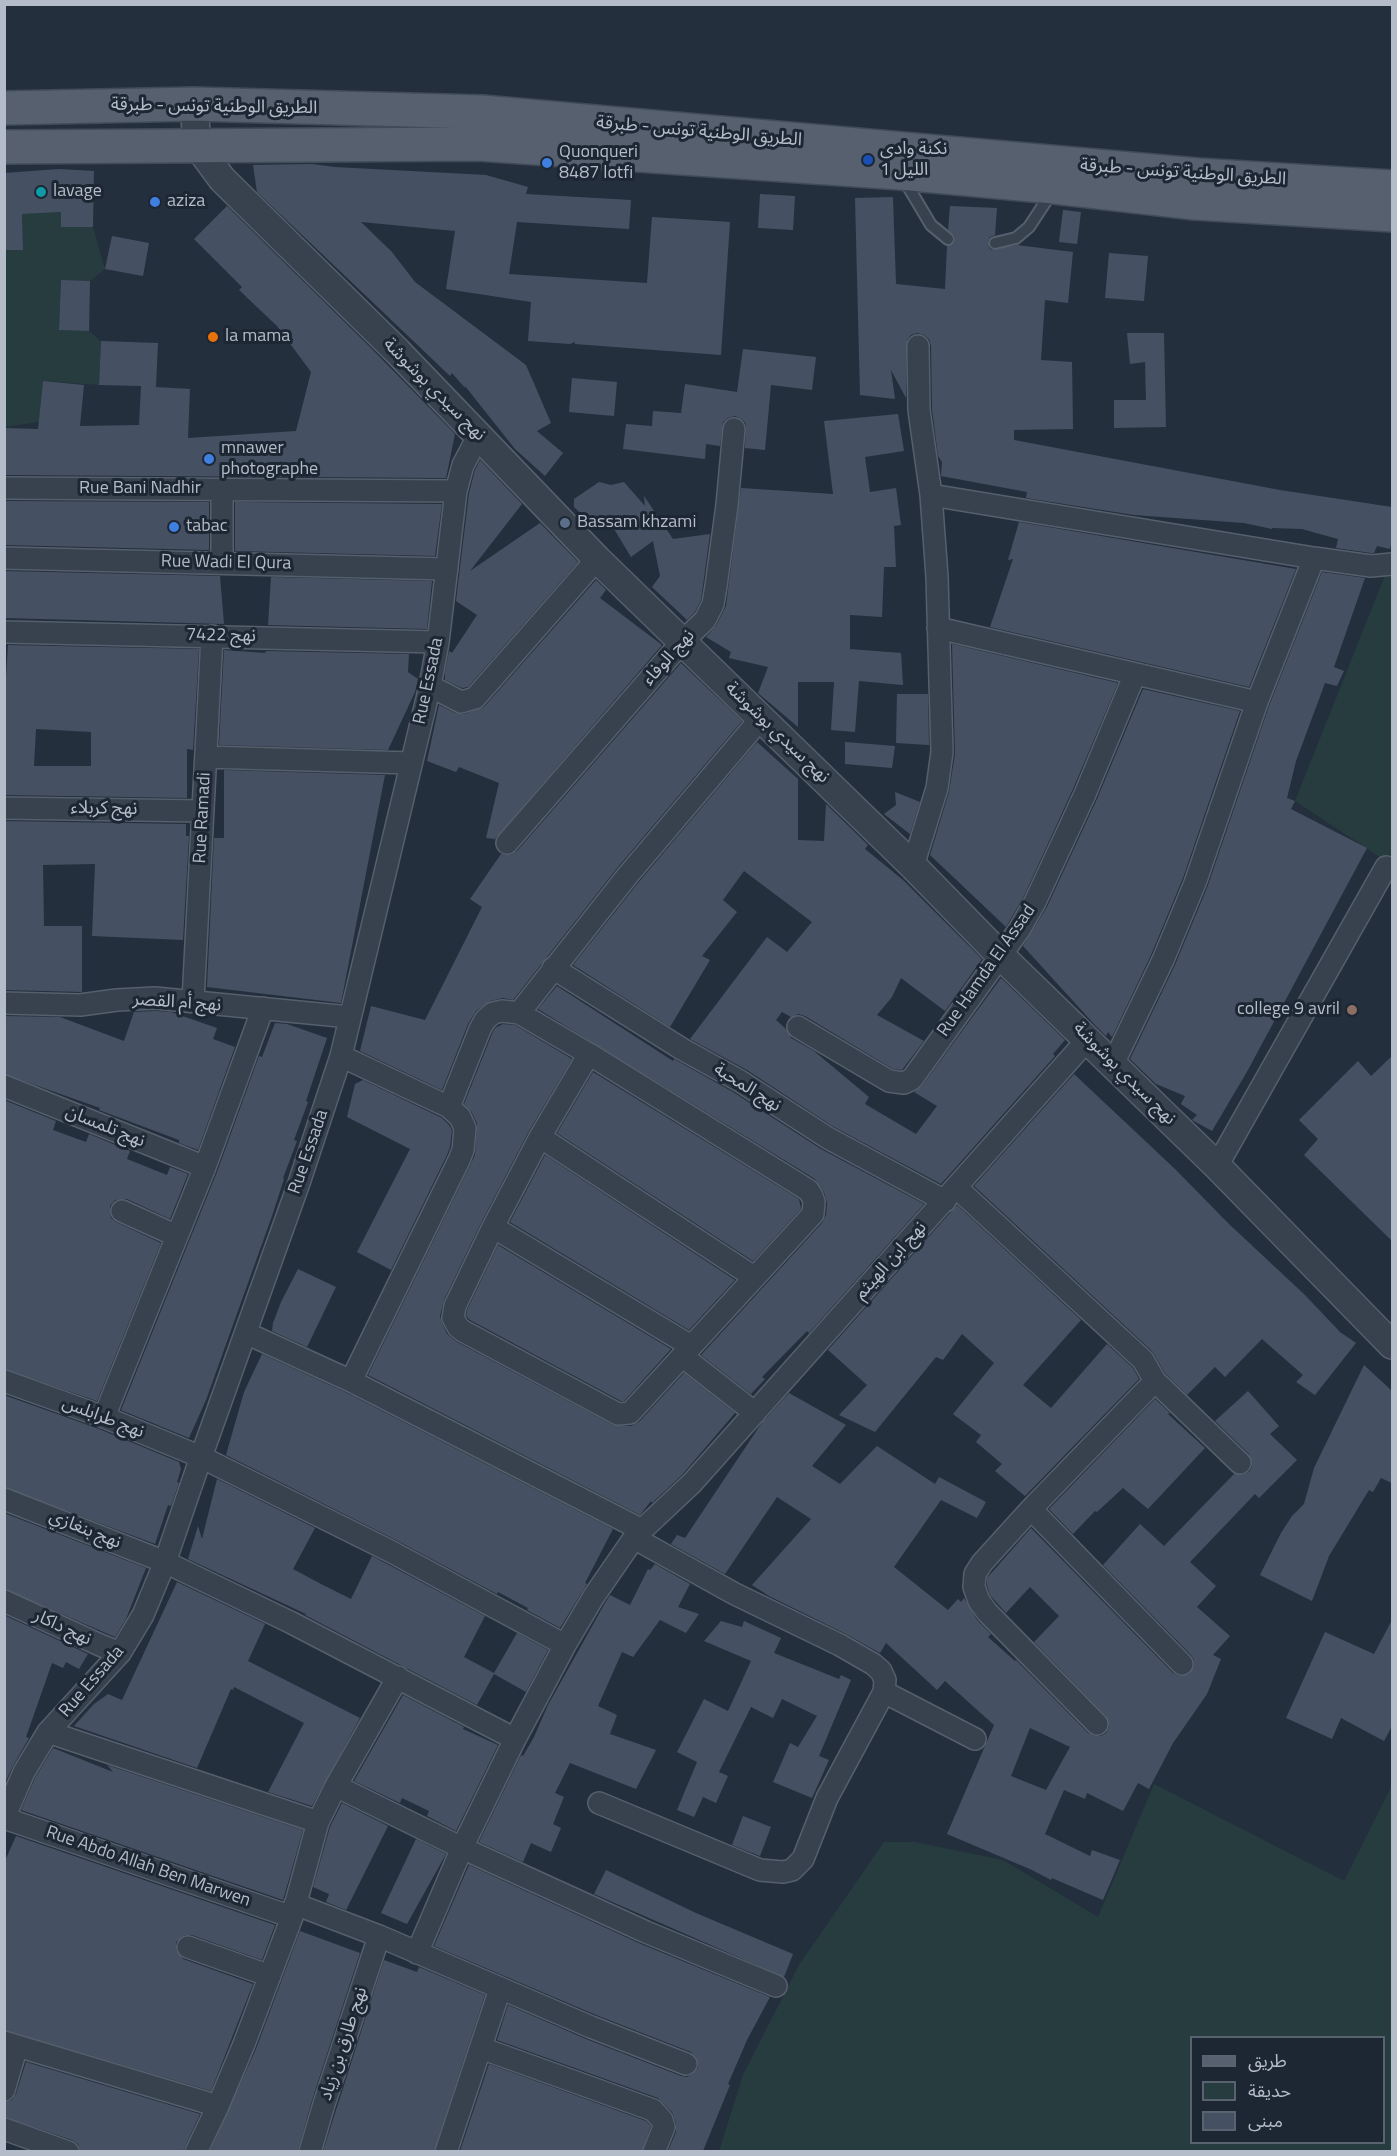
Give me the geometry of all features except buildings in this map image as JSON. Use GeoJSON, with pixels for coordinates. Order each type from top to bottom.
{"type":"FeatureCollection","features":[{"type":"Feature","properties":{"kind":"main road","name":"الطريق الوطنية تونس - طبرقة"},"geometry":{"type":"LineString","coordinates":[[4,108],[194,104],[482,112],[1198,176],[1380,200]]}},
{"type":"Feature","properties":{"kind":"main road","name":"الطريق الوطنية تونس - طبرقة"},"geometry":{"type":"LineString","coordinates":[[4,147],[478,144],[900,173],[1195,203],[1380,200]]}},
{"type":"Feature","properties":{"kind":"street"},"geometry":{"type":"LineString","coordinates":[[194,104],[197,145]]}},
{"type":"Feature","properties":{"kind":"street","name":"نهج سيدي بوشوشة"},"geometry":{"type":"LineString","coordinates":[[197,145],[222,179],[479,435],[597,559],[762,717],[1000,955],[1217,1166],[1392,1345]]}},
{"type":"Feature","properties":{"kind":"street"},"geometry":{"type":"LineString","coordinates":[[913,866],[937,788],[942,752],[937,577],[931,495],[919,410],[918,346]]}},
{"type":"Feature","properties":{"kind":"street","name":"نهج الوفاء"},"geometry":{"type":"LineString","coordinates":[[507,843],[682,642],[705,620],[713,604],[727,505],[734,429]]}},
{"type":"Feature","properties":{"kind":"street","name":"Rue Essada"},"geometry":{"type":"LineString","coordinates":[[4,1818],[24,1772],[48,1732],[120,1653],[143,1615],[165,1562],[246,1333],[341,1056],[430,686],[438,642],[456,491],[463,465],[479,435]]}},
{"type":"Feature","properties":{"kind":"street","name":"Rue Bani Nadhir"},"geometry":{"type":"LineString","coordinates":[[4,488],[456,491]]}},
{"type":"Feature","properties":{"kind":"street"},"geometry":{"type":"LineString","coordinates":[[222,490],[222,562]]}},
{"type":"Feature","properties":{"kind":"street"},"geometry":{"type":"LineString","coordinates":[[931,495],[1314,558],[1371,566],[1392,564]]}},
{"type":"Feature","properties":{"kind":"street","name":"Rue Wadi El Qura"},"geometry":{"type":"LineString","coordinates":[[4,558],[447,569]]}},
{"type":"Feature","properties":{"kind":"street"},"geometry":{"type":"LineString","coordinates":[[1113,1064],[1163,960],[1195,883],[1257,702],[1314,558]]}},
{"type":"Feature","properties":{"kind":"street"},"geometry":{"type":"LineString","coordinates":[[430,686],[461,702],[475,698],[597,559]]}},
{"type":"Feature","properties":{"kind":"street"},"geometry":{"type":"LineString","coordinates":[[938,628],[1257,702]]}},
{"type":"Feature","properties":{"kind":"street","name":"نهج 7422"},"geometry":{"type":"LineString","coordinates":[[4,632],[438,642]]}},
{"type":"Feature","properties":{"kind":"street","name":"Rue Ramadi"},"geometry":{"type":"LineString","coordinates":[[193,1001],[212,636]]}},
{"type":"Feature","properties":{"kind":"street","name":"Rue Hamda El Assad"},"geometry":{"type":"LineString","coordinates":[[798,1027],[889,1081],[904,1083],[912,1079],[1019,930],[1054,865],[1134,674]]}},
{"type":"Feature","properties":{"kind":"street"},"geometry":{"type":"LineString","coordinates":[[519,1013],[635,867],[762,717]]}},
{"type":"Feature","properties":{"kind":"street"},"geometry":{"type":"LineString","coordinates":[[206,757],[411,763]]}},
{"type":"Feature","properties":{"kind":"street","name":"نهج كربلاء"},"geometry":{"type":"LineString","coordinates":[[4,808],[203,810]]}},
{"type":"Feature","properties":{"kind":"street"},"geometry":{"type":"LineString","coordinates":[[1217,1166],[1386,867]]}},
{"type":"Feature","properties":{"kind":"street","name":"نهج المحبة"},"geometry":{"type":"LineString","coordinates":[[553,968],[682,1049],[740,1081],[828,1138],[951,1194],[1137,1354],[1149,1368],[1155,1381],[1240,1463]]}},
{"type":"Feature","properties":{"kind":"street","name":"نهج أم القصر"},"geometry":{"type":"LineString","coordinates":[[4,1003],[80,1005],[155,998],[350,1017]]}},
{"type":"Feature","properties":{"kind":"street"},"geometry":{"type":"LineString","coordinates":[[104,1417],[205,1167],[263,1008]]}},
{"type":"Feature","properties":{"kind":"street"},"geometry":{"type":"LineString","coordinates":[[450,1107],[485,1020],[493,1013],[502,1011],[519,1013],[589,1054],[808,1190],[812,1196],[813,1214],[635,1409],[625,1415],[618,1414],[463,1331],[455,1323],[453,1313],[493,1227],[540,1137],[589,1054]]}},
{"type":"Feature","properties":{"kind":"street","name":"نهج ابن الهيثم"},"geometry":{"type":"LineString","coordinates":[[417,1953],[462,1848],[515,1739],[594,1596],[638,1534],[692,1483],[1088,1039]]}},
{"type":"Feature","properties":{"kind":"street"},"geometry":{"type":"LineString","coordinates":[[341,1056],[450,1107],[460,1117],[465,1128],[463,1150],[351,1381]]}},
{"type":"Feature","properties":{"kind":"street","name":"نهج تلمسان"},"geometry":{"type":"LineString","coordinates":[[4,1086],[205,1167]]}},
{"type":"Feature","properties":{"kind":"street"},"geometry":{"type":"LineString","coordinates":[[540,1137],[754,1277]]}},
{"type":"Feature","properties":{"kind":"street"},"geometry":{"type":"LineString","coordinates":[[122,1212],[177,1236]]}},
{"type":"Feature","properties":{"kind":"street"},"geometry":{"type":"LineString","coordinates":[[493,1227],[686,1351],[755,1413]]}},
{"type":"Feature","properties":{"kind":"street"},"geometry":{"type":"LineString","coordinates":[[246,1333],[351,1381],[638,1534],[735,1594],[840,1645],[881,1671],[885,1680],[884,1692],[827,1798],[803,1859],[792,1870],[783,1872],[760,1870],[599,1803]]}},
{"type":"Feature","properties":{"kind":"street","name":"نهج طرابلس"},"geometry":{"type":"LineString","coordinates":[[4,1381],[104,1417],[201,1457],[390,1551],[565,1645]]}},
{"type":"Feature","properties":{"kind":"street"},"geometry":{"type":"LineString","coordinates":[[1096,1724],[987,1612],[974,1587],[975,1574],[982,1563],[1031,1509],[1155,1381]]}},
{"type":"Feature","properties":{"kind":"street","name":"نهج بنغازي"},"geometry":{"type":"LineString","coordinates":[[5,1500],[165,1562],[290,1622],[515,1739]]}},
{"type":"Feature","properties":{"kind":"street"},"geometry":{"type":"LineString","coordinates":[[1031,1509],[1182,1664]]}},
{"type":"Feature","properties":{"kind":"street","name":"نهج داكار"},"geometry":{"type":"LineString","coordinates":[[4,1601],[120,1653]]}},
{"type":"Feature","properties":{"kind":"street"},"geometry":{"type":"LineString","coordinates":[[196,2151],[218,2106],[270,1976],[293,1910],[318,1822],[398,1677]]}},
{"type":"Feature","properties":{"kind":"street"},"geometry":{"type":"LineString","coordinates":[[884,1692],[975,1739]]}},
{"type":"Feature","properties":{"kind":"street"},"geometry":{"type":"LineString","coordinates":[[48,1732],[318,1822]]}},
{"type":"Feature","properties":{"kind":"street"},"geometry":{"type":"LineString","coordinates":[[336,1786],[462,1848],[646,1932],[776,1986]]}},
{"type":"Feature","properties":{"kind":"street","name":"Rue Abdo Allah Ben Marwen"},"geometry":{"type":"LineString","coordinates":[[4,1818],[379,1936],[500,1989],[686,2064]]}},
{"type":"Feature","properties":{"kind":"street","name":"نهج طارق بن زياد"},"geometry":{"type":"LineString","coordinates":[[310,2151],[327,2092],[379,1936]]}},
{"type":"Feature","properties":{"kind":"street"},"geometry":{"type":"LineString","coordinates":[[188,1947],[270,1976]]}},
{"type":"Feature","properties":{"kind":"street"},"geometry":{"type":"LineString","coordinates":[[446,2151],[500,1989]]}},
{"type":"Feature","properties":{"kind":"street"},"geometry":{"type":"LineString","coordinates":[[4,2090],[11,2044],[218,2106]]}},
{"type":"Feature","properties":{"kind":"street"},"geometry":{"type":"LineString","coordinates":[[481,2048],[645,2107],[658,2115],[664,2127],[654,2151]]}},
{"type":"Feature","properties":{"kind":"street"},"geometry":{"type":"LineString","coordinates":[[4,2129],[68,2151]]}},
{"type":"Feature","properties":{"kind":"lane"},"geometry":{"type":"LineString","coordinates":[[900,173],[931,225],[948,239]]}},
{"type":"Feature","properties":{"kind":"lane"},"geometry":{"type":"LineString","coordinates":[[995,243],[1016,238],[1029,227],[1040,213],[1054,187]]}},
{"type":"Feature","properties":{"kind":"green space"},"geometry":{"type":"Polygon","coordinates":[[[61,212],[61,227],[93,227],[105,269],[90,281],[61,281],[59,330],[89,331],[101,341],[99,385],[43,381],[39,422],[5,427],[4,250],[23,249],[22,214],[61,212]]]}},
{"type":"Feature","properties":{"kind":"green space"},"geometry":{"type":"Polygon","coordinates":[[[1392,546],[1392,865],[1295,801],[1390,563],[1392,546]]]}},
{"type":"Feature","properties":{"kind":"green space"},"geometry":{"type":"Polygon","coordinates":[[[1154,1784],[1344,1881],[1392,1785],[1392,2151],[719,2151],[743,2075],[799,1965],[884,1842],[915,1842],[1003,1860],[1098,1917],[1154,1784]]]}},
{"type":"Feature","properties":{"kind":"place","name":"نكنة وادى الليل 1"},"geometry":{"type":"Point","coordinates":[868,160]}},
{"type":"Feature","properties":{"kind":"place","name":"Quonqueri 8487 lotfi"},"geometry":{"type":"Point","coordinates":[547,163]}},
{"type":"Feature","properties":{"kind":"place","name":"lavage"},"geometry":{"type":"Point","coordinates":[41,192]}},
{"type":"Feature","properties":{"kind":"place","name":"aziza"},"geometry":{"type":"Point","coordinates":[155,202]}},
{"type":"Feature","properties":{"kind":"place","name":"la mama"},"geometry":{"type":"Point","coordinates":[213,337]}},
{"type":"Feature","properties":{"kind":"place","name":"mnawer photographe"},"geometry":{"type":"Point","coordinates":[209,459]}},
{"type":"Feature","properties":{"kind":"place","name":"Bassam khzami"},"geometry":{"type":"Point","coordinates":[565,523]}},
{"type":"Feature","properties":{"kind":"place","name":"tabac"},"geometry":{"type":"Point","coordinates":[174,527]}},
{"type":"Feature","properties":{"kind":"place","name":"college 9 avril"},"geometry":{"type":"Point","coordinates":[1352,1010]}}]}
